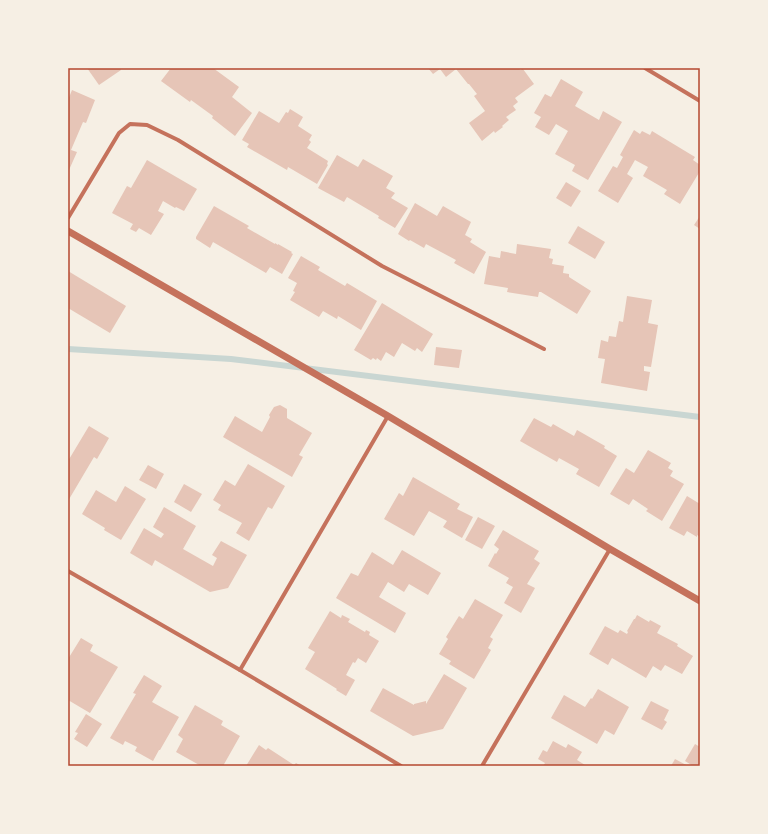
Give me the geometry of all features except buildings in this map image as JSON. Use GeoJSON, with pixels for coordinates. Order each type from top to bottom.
{"type":"FeatureCollection","features":[{"type":"Feature","properties":{"kind":"street"},"geometry":{"type":"LineString","coordinates":[[645,68],[700,101]]}},
{"type":"Feature","properties":{"kind":"street"},"geometry":{"type":"LineString","coordinates":[[68,218],[119,133],[130,124],[148,125],[178,140],[382,266],[544,349]]}},
{"type":"Feature","properties":{"kind":"street"},"geometry":{"type":"LineString","coordinates":[[68,231],[388,416],[700,601]]}},
{"type":"Feature","properties":{"kind":"street"},"geometry":{"type":"LineString","coordinates":[[240,670],[388,416]]}},
{"type":"Feature","properties":{"kind":"street"},"geometry":{"type":"LineString","coordinates":[[482,766],[610,549]]}},
{"type":"Feature","properties":{"kind":"street"},"geometry":{"type":"LineString","coordinates":[[68,571],[240,670],[401,766]]}},
{"type":"Feature","properties":{"kind":"waterway"},"geometry":{"type":"LineString","coordinates":[[68,349],[231,359],[700,417]]}}]}
